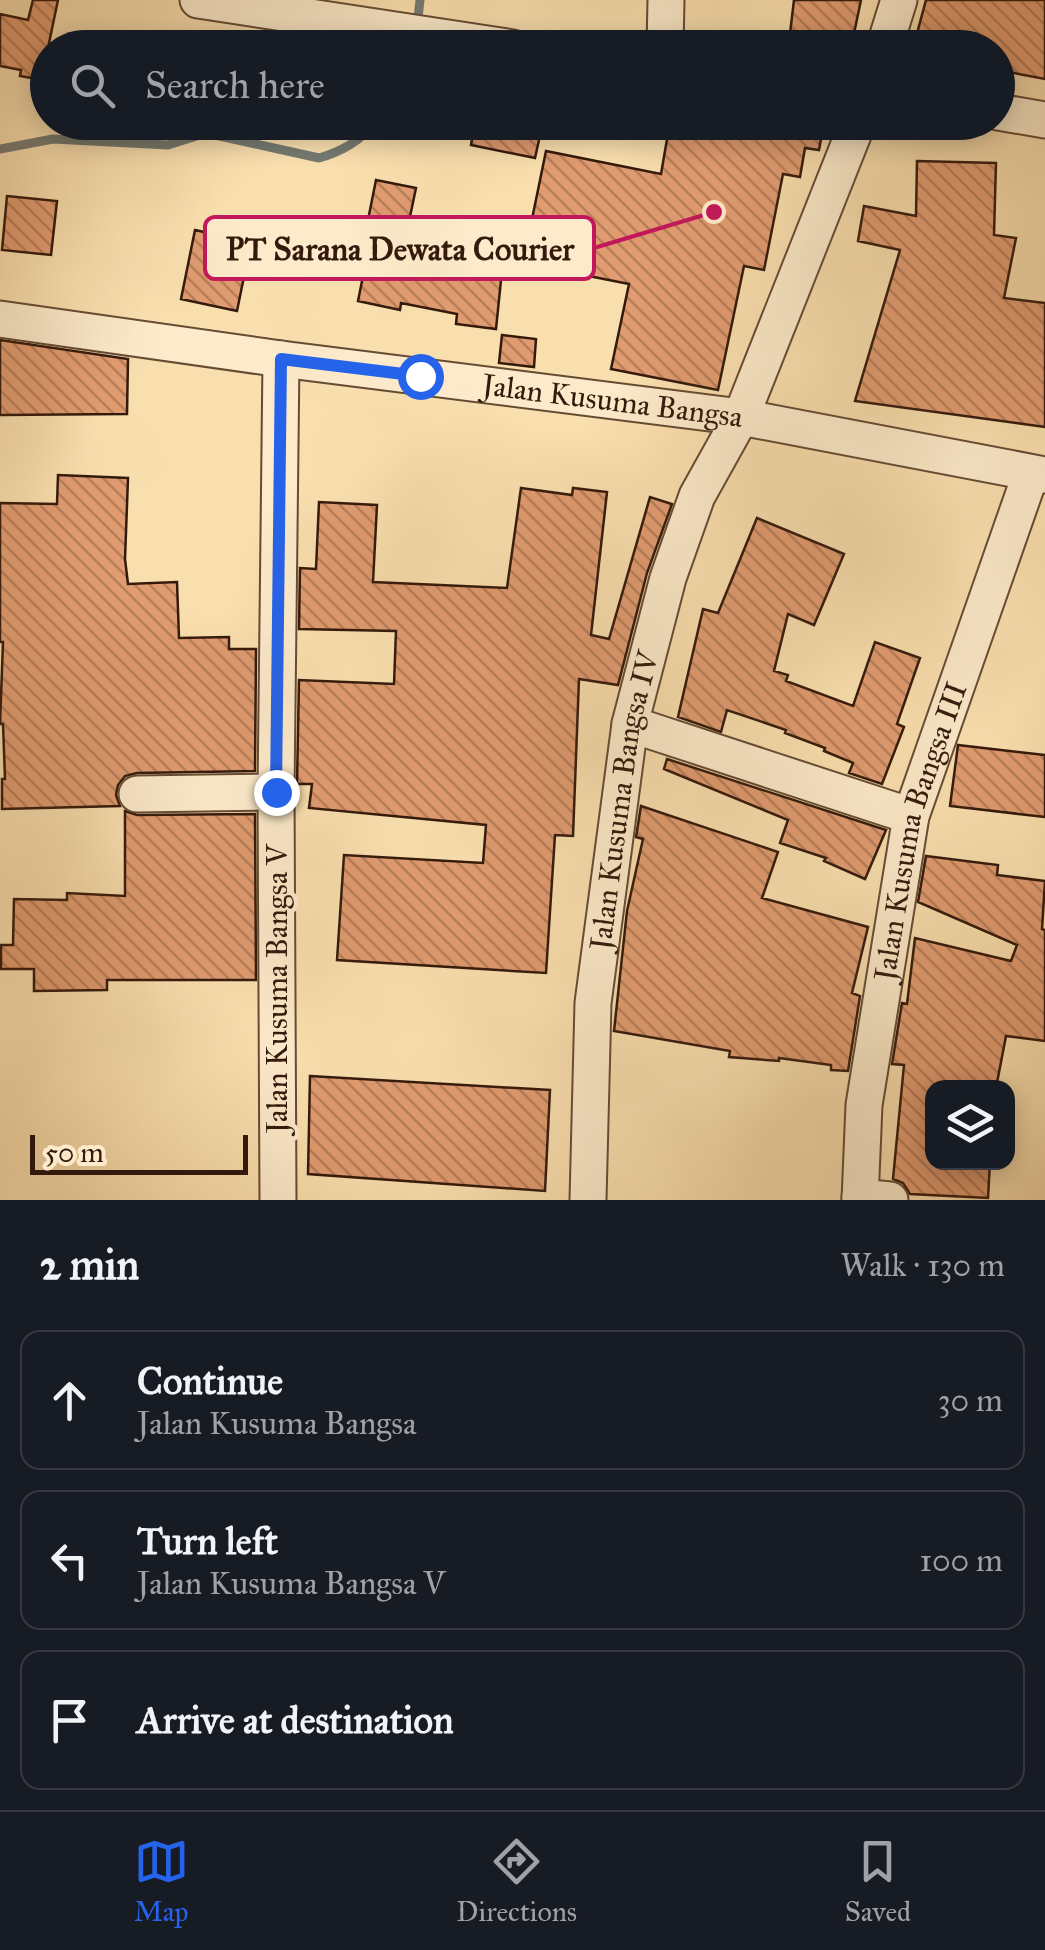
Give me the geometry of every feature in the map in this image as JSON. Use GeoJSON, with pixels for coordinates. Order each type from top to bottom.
{"type":"FeatureCollection","features":[{"type":"Feature","properties":{"kind":"street"},"geometry":{"type":"LineString","coordinates":[[198,0],[384,15],[443,30]]}},
{"type":"Feature","properties":{"kind":"street"},"geometry":{"type":"LineString","coordinates":[[665,30],[666,0]]}},
{"type":"Feature","properties":{"kind":"street"},"geometry":{"type":"LineString","coordinates":[[890,30],[899,0]]}},
{"type":"Feature","properties":{"kind":"street"},"geometry":{"type":"LineString","coordinates":[[1015,115],[1045,120]]}},
{"type":"Feature","properties":{"kind":"street","name":"Jalan Kusuma Bangsa IV"},"geometry":{"type":"LineString","coordinates":[[588,1200],[594,1003],[630,724],[668,578],[697,496],[741,417],[851,140]]}},
{"type":"Feature","properties":{"kind":"street","name":"Jalan Kusuma Bangsa"},"geometry":{"type":"LineString","coordinates":[[0,319],[741,417],[1038,474]]}},
{"type":"Feature","properties":{"kind":"street","name":"Jalan Kusuma Bangsa V"},"geometry":{"type":"LineString","coordinates":[[278,1200],[276,792],[281,359]]}},
{"type":"Feature","properties":{"kind":"street","name":"Jalan Kusuma Bangsa III"},"geometry":{"type":"LineString","coordinates":[[870,1199],[864,1105],[911,816],[1038,474]]}},
{"type":"Feature","properties":{"kind":"street"},"geometry":{"type":"LineString","coordinates":[[630,724],[911,816]]}},
{"type":"Feature","properties":{"kind":"street"},"geometry":{"type":"LineString","coordinates":[[137,794],[276,792]]}},
{"type":"Feature","properties":{"kind":"building"},"geometry":{"type":"Polygon","coordinates":[[[33,0],[58,0],[52,30],[30,30],[30,78],[20,76],[21,70],[0,66],[0,14],[28,20],[33,0]]]}},
{"type":"Feature","properties":{"kind":"building"},"geometry":{"type":"Polygon","coordinates":[[[794,0],[861,0],[855,30],[790,30],[794,0]]]}},
{"type":"Feature","properties":{"kind":"building"},"geometry":{"type":"Polygon","coordinates":[[[926,0],[1045,0],[1045,79],[1015,73],[1015,30],[918,30],[926,0]]]}},
{"type":"Feature","properties":{"kind":"building"},"geometry":{"type":"Polygon","coordinates":[[[472,140],[539,140],[535,158],[471,145],[472,140]]]}},
{"type":"Feature","properties":{"kind":"building"},"geometry":{"type":"Polygon","coordinates":[[[667,140],[821,140],[819,150],[805,148],[800,177],[783,174],[764,270],[744,266],[718,390],[611,369],[629,284],[523,263],[546,151],[661,174],[667,140]]]}},
{"type":"Feature","properties":{"kind":"building"},"geometry":{"type":"Polygon","coordinates":[[[917,161],[996,163],[994,235],[1016,238],[1004,298],[1045,303],[1045,427],[855,401],[900,250],[858,241],[864,206],[916,216],[917,161]]]}},
{"type":"Feature","properties":{"kind":"building"},"geometry":{"type":"Polygon","coordinates":[[[376,180],[416,188],[402,255],[410,257],[409,266],[467,277],[474,236],[505,241],[496,329],[456,324],[457,314],[401,303],[400,310],[358,301],[373,226],[367,225],[376,180]]]}},
{"type":"Feature","properties":{"kind":"building"},"geometry":{"type":"Polygon","coordinates":[[[7,196],[57,201],[51,255],[2,250],[7,196]]]}},
{"type":"Feature","properties":{"kind":"building"},"geometry":{"type":"Polygon","coordinates":[[[195,230],[251,242],[237,311],[181,299],[195,230]]]}},
{"type":"Feature","properties":{"kind":"building"},"geometry":{"type":"Polygon","coordinates":[[[502,335],[536,339],[534,367],[499,363],[502,335]]]}},
{"type":"Feature","properties":{"kind":"building"},"geometry":{"type":"Polygon","coordinates":[[[0,340],[128,359],[127,414],[0,415],[0,340]]]}},
{"type":"Feature","properties":{"kind":"building"},"geometry":{"type":"Polygon","coordinates":[[[58,475],[128,478],[128,584],[177,582],[179,638],[229,637],[229,649],[256,649],[255,771],[137,773],[125,776],[118,785],[120,806],[2,809],[5,779],[0,724],[0,503],[57,504],[58,475]]]}},
{"type":"Feature","properties":{"kind":"building"},"geometry":{"type":"Polygon","coordinates":[[[521,488],[572,495],[573,488],[607,492],[591,635],[609,639],[650,497],[672,504],[647,573],[618,685],[579,679],[573,836],[555,835],[546,973],[337,960],[344,855],[483,863],[486,825],[309,808],[312,784],[297,784],[299,680],[394,684],[396,631],[299,629],[300,568],[316,569],[319,502],[377,505],[373,582],[507,588],[521,488]]]}},
{"type":"Feature","properties":{"kind":"building"},"geometry":{"type":"Polygon","coordinates":[[[757,518],[844,554],[814,625],[788,614],[774,671],[788,675],[786,681],[853,706],[875,642],[920,658],[897,724],[904,727],[882,784],[849,773],[853,763],[824,751],[825,748],[727,710],[721,732],[678,717],[703,609],[718,613],[757,518]]]}},
{"type":"Feature","properties":{"kind":"building"},"geometry":{"type":"Polygon","coordinates":[[[958,745],[1045,755],[1045,817],[950,806],[958,745]]]}},
{"type":"Feature","properties":{"kind":"building"},"geometry":{"type":"Polygon","coordinates":[[[667,759],[886,830],[865,879],[824,861],[826,858],[780,843],[788,820],[664,769],[667,759]]]}},
{"type":"Feature","properties":{"kind":"building"},"geometry":{"type":"Polygon","coordinates":[[[641,806],[778,852],[762,898],[868,927],[852,993],[860,996],[848,1071],[779,1058],[729,1057],[730,1051],[614,1031],[627,911],[643,839],[636,837],[641,806]]]}},
{"type":"Feature","properties":{"kind":"building"},"geometry":{"type":"Polygon","coordinates":[[[125,811],[137,815],[255,814],[256,980],[107,980],[107,990],[34,991],[34,969],[1,969],[1,945],[13,945],[14,899],[67,900],[67,893],[125,896],[125,811]]]}},
{"type":"Feature","properties":{"kind":"building"},"geometry":{"type":"Polygon","coordinates":[[[926,856],[998,865],[997,875],[1045,881],[1045,1041],[1006,1036],[998,1080],[925,1080],[925,1170],[990,1170],[988,1198],[910,1194],[903,1183],[893,1179],[904,1065],[892,1064],[902,1003],[907,1004],[915,938],[1011,961],[1017,945],[918,902],[926,856]]]}},
{"type":"Feature","properties":{"kind":"building"},"geometry":{"type":"Polygon","coordinates":[[[310,1076],[550,1090],[545,1191],[308,1174],[310,1076]]]}},
{"type":"Feature","properties":{"kind":"waterway"},"geometry":{"type":"LineString","coordinates":[[417,27],[420,0]]}},
{"type":"Feature","properties":{"kind":"waterway"},"geometry":{"type":"LineString","coordinates":[[0,149],[48,140]]}},
{"type":"Feature","properties":{"kind":"waterway"},"geometry":{"type":"LineString","coordinates":[[72,140],[168,145],[184,140]]}},
{"type":"Feature","properties":{"kind":"waterway"},"geometry":{"type":"LineString","coordinates":[[238,140],[319,158],[357,140]]}},
{"type":"Feature","properties":{"kind":"place","name":"PT Sarana Dewata Courier"},"geometry":{"type":"Point","coordinates":[714,212]}},
{"type":"Feature","properties":{"kind":"route"},"geometry":{"type":"LineString","coordinates":[[276,792],[281,359],[420,376]]}}]}
